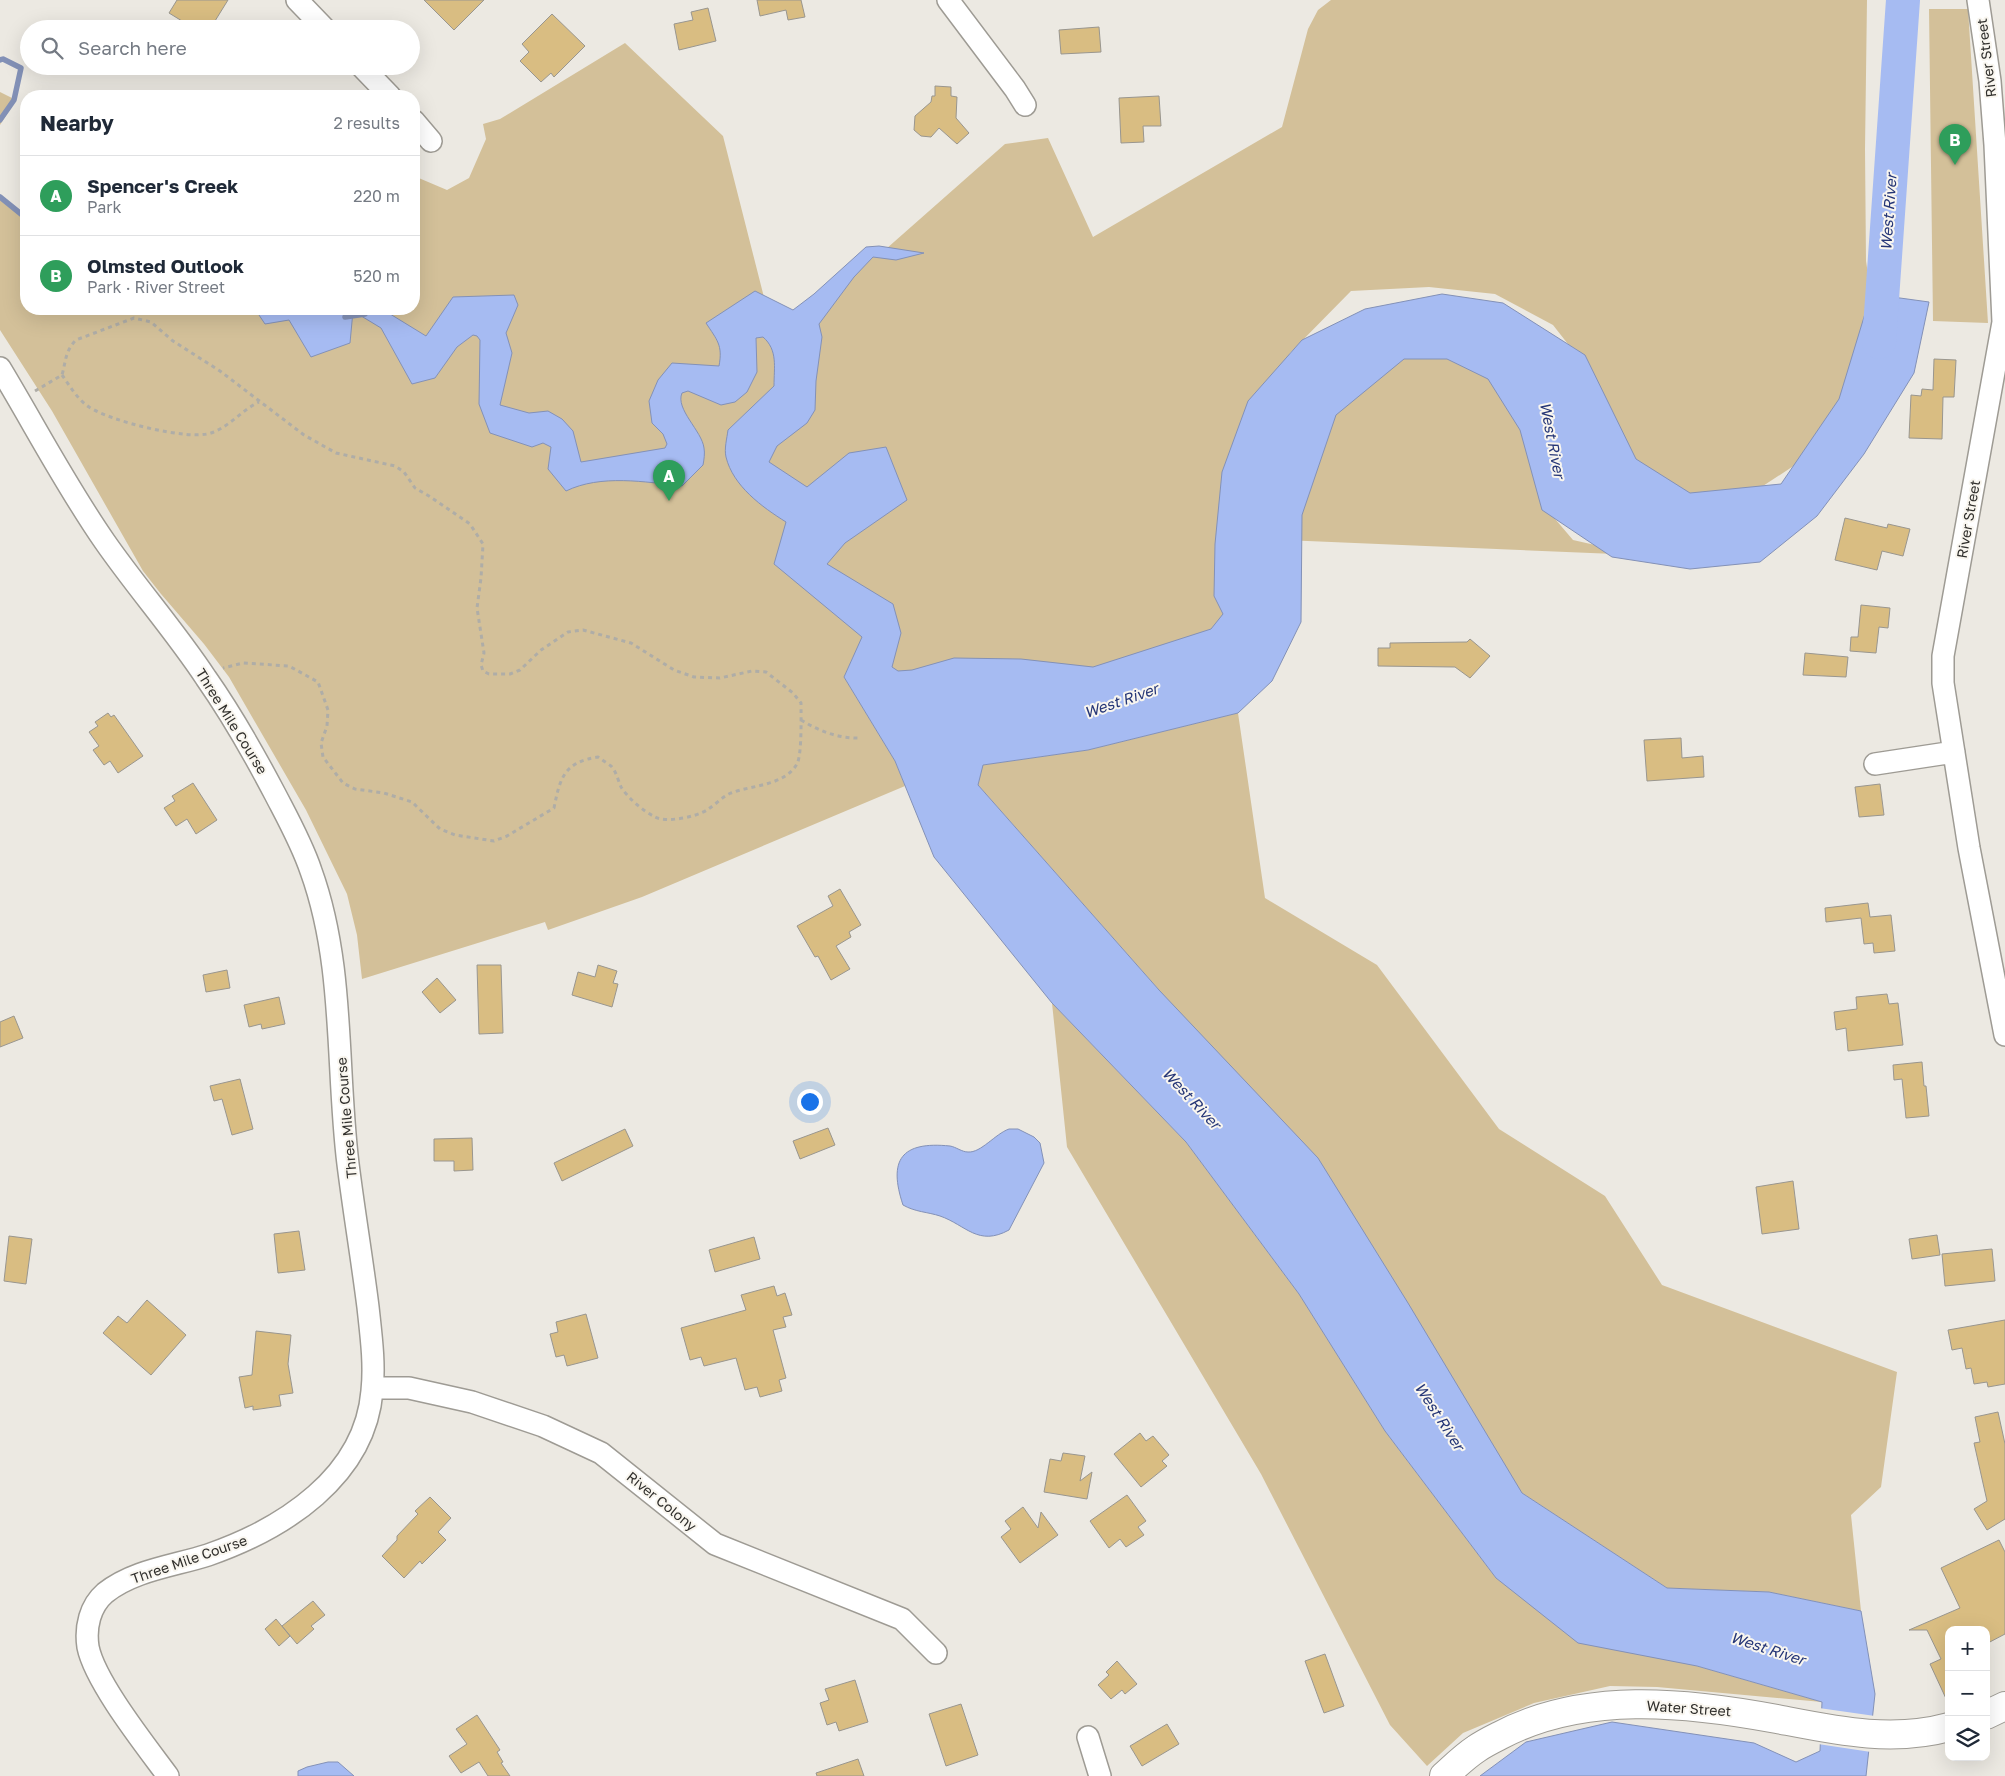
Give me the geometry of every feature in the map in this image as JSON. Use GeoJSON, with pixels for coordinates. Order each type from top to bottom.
{"type":"FeatureCollection","features":[{"type":"Feature","properties":{"kind":"main road","name":"Water Street"},"geometry":{"type":"LineString","coordinates":[[1444,1776],[1476,1748],[1508,1731],[1543,1718],[1579,1710],[1620,1706],[1683,1705],[1738,1712],[1859,1734],[1922,1733],[1945,1728]]}},
{"type":"Feature","properties":{"kind":"main road"},"geometry":{"type":"LineString","coordinates":[[1990,1713],[2005,1706]]}},
{"type":"Feature","properties":{"kind":"street"},"geometry":{"type":"LineString","coordinates":[[297,0],[316,20]]}},
{"type":"Feature","properties":{"kind":"street"},"geometry":{"type":"LineString","coordinates":[[948,0],[1016,89],[1024,105]]}},
{"type":"Feature","properties":{"kind":"street","name":"River Street"},"geometry":{"type":"LineString","coordinates":[[1978,0],[1990,81],[2002,215],[2003,322],[1943,656],[1944,700],[1969,848],[2005,1035]]}},
{"type":"Feature","properties":{"kind":"street"},"geometry":{"type":"LineString","coordinates":[[370,75],[384,90]]}},
{"type":"Feature","properties":{"kind":"street"},"geometry":{"type":"LineString","coordinates":[[420,128],[431,141]]}},
{"type":"Feature","properties":{"kind":"street","name":"Three Mile Course"},"geometry":{"type":"LineString","coordinates":[[0,368],[78,501],[106,544],[206,677],[257,759],[295,833],[312,872],[329,935],[348,1160],[372,1342],[373,1388],[369,1417],[360,1440],[350,1458],[311,1500],[289,1517],[244,1540],[206,1556],[152,1571],[124,1582],[107,1592],[97,1602],[90,1614],[87,1630],[89,1653],[112,1696],[168,1776]]}},
{"type":"Feature","properties":{"kind":"street"},"geometry":{"type":"LineString","coordinates":[[1875,764],[1954,752]]}},
{"type":"Feature","properties":{"kind":"street","name":"River Colony"},"geometry":{"type":"LineString","coordinates":[[373,1388],[410,1388],[472,1402],[543,1426],[601,1452],[716,1544],[902,1619],[936,1653]]}},
{"type":"Feature","properties":{"kind":"street"},"geometry":{"type":"LineString","coordinates":[[1088,1737],[1100,1776]]}},
{"type":"Feature","properties":{"kind":"path"},"geometry":{"type":"LineString","coordinates":[[206,677],[222,669],[243,664],[259,663],[289,666],[318,682],[328,710],[327,726],[321,742],[323,757],[343,783],[355,789],[384,793],[412,802],[440,829],[455,835],[494,841],[507,836],[554,808],[559,783],[566,771],[585,759],[598,758],[612,767],[622,788],[639,807],[656,818],[676,820],[705,812],[722,797],[732,792],[780,778],[790,772],[797,764],[800,753],[801,704],[792,693],[766,672],[752,671],[720,678],[694,678],[674,670],[631,643],[583,630],[568,632],[541,650],[520,670],[510,674],[489,674],[483,671],[481,665],[484,653],[477,608],[483,544],[470,524],[415,488],[404,472],[395,466],[336,453],[304,435],[220,371],[173,341],[151,322],[134,318],[76,340],[69,347],[65,357],[62,375],[74,393],[89,407],[116,420],[190,436],[212,433],[234,419],[245,409],[260,402]]}},
{"type":"Feature","properties":{"kind":"path"},"geometry":{"type":"LineString","coordinates":[[20,400],[62,375]]}},
{"type":"Feature","properties":{"kind":"path"},"geometry":{"type":"LineString","coordinates":[[801,720],[819,731],[860,738]]}},
{"type":"Feature","properties":{"kind":"shaded area"},"geometry":{"type":"Polygon","coordinates":[[[1331,0],[1867,0],[1866,261],[1871,294],[1858,382],[1795,465],[1728,509],[1649,510],[1593,376],[1553,325],[1495,294],[1429,287],[1351,291],[1290,353],[1237,497],[1231,627],[1199,656],[907,689],[853,657],[844,677],[895,761],[905,786],[642,897],[548,930],[545,922],[362,979],[357,935],[347,894],[306,810],[229,677],[143,571],[52,411],[0,330],[0,198],[20,211],[20,315],[420,315],[420,179],[447,190],[469,178],[486,139],[483,124],[500,119],[625,43],[723,136],[769,317],[787,340],[872,252],[886,249],[1005,144],[1048,138],[1093,237],[1282,127],[1308,29],[1318,10],[1331,0]]]}},
{"type":"Feature","properties":{"kind":"shaded area"},"geometry":{"type":"Polygon","coordinates":[[[1929,9],[1968,9],[1988,323],[1933,321],[1929,9]]]}},
{"type":"Feature","properties":{"kind":"shaded area"},"geometry":{"type":"Polygon","coordinates":[[[0,92],[16,100],[0,125],[0,92]]]}},
{"type":"Feature","properties":{"kind":"shaded area"},"geometry":{"type":"Polygon","coordinates":[[[1426,341],[1501,361],[1550,513],[1573,540],[1639,555],[1284,540],[1311,416],[1426,341]]]}},
{"type":"Feature","properties":{"kind":"shaded area"},"geometry":{"type":"Polygon","coordinates":[[[1238,713],[1265,898],[1377,965],[1499,1129],[1605,1196],[1662,1285],[1897,1372],[1881,1487],[1851,1515],[1861,1611],[1769,1592],[1667,1588],[1522,1493],[1159,990],[978,785],[982,765],[1088,750],[1238,713]]]}},
{"type":"Feature","properties":{"kind":"shaded area"},"geometry":{"type":"Polygon","coordinates":[[[1052,1003],[1186,1142],[1299,1294],[1385,1431],[1496,1578],[1697,1666],[1822,1702],[1657,1687],[1610,1686],[1534,1703],[1463,1733],[1427,1766],[1390,1725],[1261,1474],[1067,1147],[1052,1003]]]}},
{"type":"Feature","properties":{"kind":"water"},"geometry":{"type":"Polygon","coordinates":[[[879,246],[924,253],[896,260],[873,257],[854,277],[819,324],[822,337],[816,381],[815,410],[807,423],[777,446],[769,462],[807,487],[849,453],[886,447],[907,500],[845,543],[827,564],[893,604],[901,633],[892,667],[898,671],[912,670],[954,658],[1021,659],[1093,667],[1211,629],[1223,614],[1214,596],[1215,544],[1222,472],[1248,401],[1302,340],[1365,309],[1442,294],[1503,303],[1585,355],[1636,459],[1690,493],[1781,484],[1839,399],[1871,294],[1929,302],[1914,373],[1864,454],[1817,516],[1760,562],[1690,569],[1612,557],[1542,510],[1520,430],[1488,379],[1447,359],[1404,359],[1336,415],[1302,515],[1301,622],[1272,681],[1238,713],[1088,750],[983,765],[978,785],[1159,990],[1318,1158],[1522,1493],[1667,1588],[1769,1592],[1861,1611],[1875,1694],[1866,1776],[1480,1776],[1526,1742],[1612,1722],[1754,1743],[1796,1762],[1820,1751],[1822,1702],[1697,1666],[1578,1643],[1496,1578],[1385,1431],[1299,1294],[1186,1142],[1052,1003],[934,857],[895,761],[844,677],[862,637],[774,564],[786,522],[767,510],[750,495],[735,477],[726,457],[725,447],[728,430],[774,386],[773,353],[768,342],[763,337],[756,338],[757,372],[747,392],[735,402],[721,405],[688,391],[682,393],[682,406],[699,434],[704,452],[703,465],[682,486],[638,481],[608,481],[594,482],[566,491],[548,469],[551,447],[543,443],[532,447],[490,433],[479,404],[480,340],[477,336],[473,335],[457,347],[435,378],[412,384],[381,328],[360,315],[392,315],[426,336],[453,297],[514,295],[518,305],[506,333],[512,353],[500,405],[529,413],[548,411],[562,419],[573,431],[581,462],[665,448],[667,444],[663,434],[652,423],[649,401],[658,380],[672,363],[719,366],[720,348],[706,323],[755,291],[793,310],[814,294],[866,247],[879,246]]]}},
{"type":"Feature","properties":{"kind":"water"},"geometry":{"type":"Polygon","coordinates":[[[259,315],[353,315],[350,343],[311,357],[289,320],[265,324],[259,315]]]}},
{"type":"Feature","properties":{"kind":"water"},"geometry":{"type":"Polygon","coordinates":[[[1009,1129],[1018,1129],[1034,1137],[1040,1143],[1044,1163],[1009,1230],[998,1235],[980,1235],[940,1216],[917,1211],[903,1205],[897,1176],[898,1165],[902,1157],[910,1151],[933,1145],[950,1146],[966,1152],[973,1152],[1009,1129]]]}},
{"type":"Feature","properties":{"kind":"water"},"geometry":{"type":"Polygon","coordinates":[[[328,1762],[338,1762],[354,1776],[298,1776],[298,1771],[328,1762]]]}},
{"type":"Feature","properties":{"kind":"pier"},"geometry":{"type":"Polygon","coordinates":[[[1819,1708],[1875,1716],[1871,1752],[1818,1744],[1819,1708]]]}},
{"type":"Feature","properties":{"kind":"building"},"geometry":{"type":"Polygon","coordinates":[[[177,0],[228,0],[216,20],[180,20],[169,13],[177,0]]]}},
{"type":"Feature","properties":{"kind":"building"},"geometry":{"type":"Polygon","coordinates":[[[424,0],[484,0],[454,30],[424,0]]]}},
{"type":"Feature","properties":{"kind":"building"},"geometry":{"type":"Polygon","coordinates":[[[757,0],[801,0],[805,17],[788,20],[786,10],[760,16],[757,0]]]}},
{"type":"Feature","properties":{"kind":"building"},"geometry":{"type":"Polygon","coordinates":[[[708,8],[716,41],[679,50],[674,24],[693,20],[691,12],[708,8]]]}},
{"type":"Feature","properties":{"kind":"building"},"geometry":{"type":"Polygon","coordinates":[[[552,14],[585,46],[554,77],[551,73],[541,82],[520,61],[529,52],[522,44],[552,14]]]}},
{"type":"Feature","properties":{"kind":"building"},"geometry":{"type":"Polygon","coordinates":[[[1099,27],[1101,52],[1061,54],[1059,30],[1099,27]]]}},
{"type":"Feature","properties":{"kind":"building"},"geometry":{"type":"Polygon","coordinates":[[[935,86],[951,87],[951,96],[957,97],[956,118],[969,133],[957,144],[939,128],[931,137],[921,136],[914,130],[915,116],[931,102],[932,96],[935,96],[935,86]]]}},
{"type":"Feature","properties":{"kind":"building"},"geometry":{"type":"Polygon","coordinates":[[[1159,96],[1161,126],[1143,126],[1144,142],[1121,143],[1119,98],[1159,96]]]}},
{"type":"Feature","properties":{"kind":"building"},"geometry":{"type":"Polygon","coordinates":[[[1934,359],[1956,360],[1954,397],[1943,397],[1942,439],[1909,438],[1911,395],[1921,396],[1922,389],[1933,390],[1934,359]]]}},
{"type":"Feature","properties":{"kind":"building"},"geometry":{"type":"Polygon","coordinates":[[[1845,518],[1887,528],[1888,524],[1910,529],[1903,556],[1882,551],[1877,570],[1835,560],[1845,518]]]}},
{"type":"Feature","properties":{"kind":"building"},"geometry":{"type":"Polygon","coordinates":[[[1861,605],[1890,608],[1888,628],[1879,627],[1876,653],[1850,651],[1851,637],[1858,637],[1861,605]]]}},
{"type":"Feature","properties":{"kind":"building"},"geometry":{"type":"Polygon","coordinates":[[[1470,639],[1490,656],[1470,678],[1455,667],[1378,666],[1378,648],[1390,648],[1390,643],[1467,642],[1470,639]]]}},
{"type":"Feature","properties":{"kind":"building"},"geometry":{"type":"Polygon","coordinates":[[[1805,653],[1848,657],[1846,677],[1803,675],[1805,653]]]}},
{"type":"Feature","properties":{"kind":"building"},"geometry":{"type":"Polygon","coordinates":[[[108,713],[111,717],[114,715],[143,756],[118,773],[110,761],[104,765],[93,750],[99,746],[89,732],[98,726],[95,722],[108,713]]]}},
{"type":"Feature","properties":{"kind":"building"},"geometry":{"type":"Polygon","coordinates":[[[1681,738],[1682,758],[1703,756],[1704,777],[1647,781],[1644,740],[1681,738]]]}},
{"type":"Feature","properties":{"kind":"building"},"geometry":{"type":"Polygon","coordinates":[[[193,783],[217,820],[196,834],[187,819],[176,826],[164,808],[175,801],[172,796],[193,783]]]}},
{"type":"Feature","properties":{"kind":"building"},"geometry":{"type":"Polygon","coordinates":[[[1880,784],[1884,815],[1859,817],[1855,787],[1880,784]]]}},
{"type":"Feature","properties":{"kind":"building"},"geometry":{"type":"Polygon","coordinates":[[[840,889],[861,925],[849,932],[851,937],[836,946],[850,969],[831,980],[818,956],[815,957],[797,926],[833,906],[828,896],[840,889]]]}},
{"type":"Feature","properties":{"kind":"building"},"geometry":{"type":"Polygon","coordinates":[[[1868,903],[1870,917],[1891,915],[1895,951],[1874,953],[1873,943],[1864,944],[1861,918],[1826,922],[1825,908],[1868,903]]]}},
{"type":"Feature","properties":{"kind":"building"},"geometry":{"type":"Polygon","coordinates":[[[477,965],[501,965],[503,1033],[479,1034],[477,965]]]}},
{"type":"Feature","properties":{"kind":"building"},"geometry":{"type":"Polygon","coordinates":[[[598,965],[617,971],[613,983],[618,984],[612,1007],[572,995],[578,972],[595,977],[598,965]]]}},
{"type":"Feature","properties":{"kind":"building"},"geometry":{"type":"Polygon","coordinates":[[[227,970],[230,988],[206,992],[203,975],[227,970]]]}},
{"type":"Feature","properties":{"kind":"building"},"geometry":{"type":"Polygon","coordinates":[[[437,978],[456,1000],[440,1013],[422,992],[437,978]]]}},
{"type":"Feature","properties":{"kind":"building"},"geometry":{"type":"Polygon","coordinates":[[[1887,994],[1889,1004],[1898,1003],[1903,1045],[1848,1051],[1846,1028],[1836,1030],[1834,1012],[1857,1009],[1856,997],[1887,994]]]}},
{"type":"Feature","properties":{"kind":"building"},"geometry":{"type":"Polygon","coordinates":[[[279,997],[285,1024],[262,1029],[261,1024],[249,1027],[244,1005],[279,997]]]}},
{"type":"Feature","properties":{"kind":"building"},"geometry":{"type":"Polygon","coordinates":[[[14,1016],[23,1038],[0,1047],[0,1022],[14,1016]]]}},
{"type":"Feature","properties":{"kind":"building"},"geometry":{"type":"Polygon","coordinates":[[[1922,1062],[1929,1116],[1906,1118],[1902,1079],[1894,1080],[1893,1065],[1922,1062]]]}},
{"type":"Feature","properties":{"kind":"building"},"geometry":{"type":"Polygon","coordinates":[[[240,1079],[253,1129],[232,1135],[222,1099],[214,1101],[210,1086],[240,1079]]]}},
{"type":"Feature","properties":{"kind":"building"},"geometry":{"type":"Polygon","coordinates":[[[828,1128],[835,1145],[800,1159],[793,1141],[828,1128]]]}},
{"type":"Feature","properties":{"kind":"building"},"geometry":{"type":"Polygon","coordinates":[[[625,1129],[633,1146],[562,1181],[554,1163],[625,1129]]]}},
{"type":"Feature","properties":{"kind":"building"},"geometry":{"type":"Polygon","coordinates":[[[472,1138],[473,1170],[454,1171],[454,1161],[434,1161],[434,1139],[472,1138]]]}},
{"type":"Feature","properties":{"kind":"building"},"geometry":{"type":"Polygon","coordinates":[[[1793,1181],[1799,1229],[1762,1234],[1756,1187],[1793,1181]]]}},
{"type":"Feature","properties":{"kind":"building"},"geometry":{"type":"Polygon","coordinates":[[[299,1231],[305,1270],[278,1273],[274,1234],[299,1231]]]}},
{"type":"Feature","properties":{"kind":"building"},"geometry":{"type":"Polygon","coordinates":[[[1937,1235],[1940,1255],[1912,1259],[1909,1239],[1937,1235]]]}},
{"type":"Feature","properties":{"kind":"building"},"geometry":{"type":"Polygon","coordinates":[[[9,1236],[32,1239],[26,1284],[4,1281],[9,1236]]]}},
{"type":"Feature","properties":{"kind":"building"},"geometry":{"type":"Polygon","coordinates":[[[754,1237],[760,1259],[715,1272],[709,1250],[754,1237]]]}},
{"type":"Feature","properties":{"kind":"building"},"geometry":{"type":"Polygon","coordinates":[[[1992,1249],[1995,1281],[1945,1286],[1942,1254],[1992,1249]]]}},
{"type":"Feature","properties":{"kind":"building"},"geometry":{"type":"Polygon","coordinates":[[[774,1286],[777,1296],[785,1293],[792,1315],[783,1317],[786,1327],[773,1330],[786,1378],[779,1380],[782,1391],[760,1397],[757,1387],[745,1390],[736,1358],[704,1366],[701,1357],[690,1360],[681,1328],[746,1310],[741,1295],[774,1286]]]}},
{"type":"Feature","properties":{"kind":"building"},"geometry":{"type":"Polygon","coordinates":[[[147,1300],[186,1335],[151,1375],[103,1333],[118,1316],[127,1323],[147,1300]]]}},
{"type":"Feature","properties":{"kind":"building"},"geometry":{"type":"Polygon","coordinates":[[[586,1314],[598,1358],[567,1366],[564,1355],[556,1357],[550,1334],[558,1332],[556,1322],[586,1314]]]}},
{"type":"Feature","properties":{"kind":"building"},"geometry":{"type":"Polygon","coordinates":[[[2005,1320],[2005,1384],[1988,1387],[1987,1382],[1974,1384],[1971,1368],[1966,1369],[1962,1348],[1952,1350],[1948,1330],[2005,1320]]]}},
{"type":"Feature","properties":{"kind":"building"},"geometry":{"type":"Polygon","coordinates":[[[256,1331],[291,1335],[288,1364],[293,1393],[279,1395],[281,1406],[253,1410],[253,1406],[245,1408],[239,1377],[252,1375],[256,1331]]]}},
{"type":"Feature","properties":{"kind":"building"},"geometry":{"type":"Polygon","coordinates":[[[1998,1412],[2005,1444],[2005,1519],[1987,1530],[1974,1509],[1987,1501],[1974,1443],[1980,1442],[1975,1417],[1998,1412]]]}},
{"type":"Feature","properties":{"kind":"building"},"geometry":{"type":"Polygon","coordinates":[[[1140,1433],[1146,1441],[1153,1436],[1169,1455],[1162,1461],[1167,1466],[1141,1487],[1114,1454],[1140,1433]]]}},
{"type":"Feature","properties":{"kind":"building"},"geometry":{"type":"Polygon","coordinates":[[[1063,1453],[1085,1456],[1080,1481],[1092,1472],[1087,1499],[1044,1492],[1050,1459],[1061,1461],[1063,1453]]]}},
{"type":"Feature","properties":{"kind":"building"},"geometry":{"type":"Polygon","coordinates":[[[1127,1495],[1146,1521],[1138,1527],[1144,1535],[1126,1547],[1120,1539],[1109,1548],[1090,1521],[1127,1495]]]}},
{"type":"Feature","properties":{"kind":"building"},"geometry":{"type":"Polygon","coordinates":[[[430,1497],[451,1518],[438,1532],[446,1540],[422,1564],[420,1561],[404,1578],[382,1556],[397,1540],[397,1536],[418,1514],[415,1511],[430,1497]]]}},
{"type":"Feature","properties":{"kind":"building"},"geometry":{"type":"Polygon","coordinates":[[[1023,1507],[1038,1528],[1041,1512],[1058,1535],[1020,1563],[1001,1537],[1011,1529],[1005,1521],[1023,1507]]]}},
{"type":"Feature","properties":{"kind":"building"},"geometry":{"type":"Polygon","coordinates":[[[1999,1540],[2005,1552],[2005,1634],[1990,1642],[1990,1626],[1945,1626],[1945,1696],[1930,1664],[1941,1659],[1927,1630],[1909,1630],[1960,1608],[1941,1568],[1999,1540]]]}},
{"type":"Feature","properties":{"kind":"building"},"geometry":{"type":"Polygon","coordinates":[[[313,1601],[325,1615],[311,1626],[314,1629],[297,1644],[282,1626],[313,1601]]]}},
{"type":"Feature","properties":{"kind":"building"},"geometry":{"type":"Polygon","coordinates":[[[276,1619],[290,1636],[279,1646],[265,1629],[276,1619]]]}},
{"type":"Feature","properties":{"kind":"building"},"geometry":{"type":"Polygon","coordinates":[[[1325,1654],[1344,1706],[1324,1713],[1305,1661],[1325,1654]]]}},
{"type":"Feature","properties":{"kind":"building"},"geometry":{"type":"Polygon","coordinates":[[[1117,1661],[1137,1684],[1125,1694],[1122,1690],[1111,1699],[1098,1685],[1109,1675],[1106,1672],[1117,1661]]]}},
{"type":"Feature","properties":{"kind":"building"},"geometry":{"type":"Polygon","coordinates":[[[855,1680],[868,1722],[839,1731],[836,1722],[827,1725],[820,1703],[829,1700],[825,1689],[855,1680]]]}},
{"type":"Feature","properties":{"kind":"building"},"geometry":{"type":"Polygon","coordinates":[[[961,1704],[978,1755],[946,1766],[929,1714],[961,1704]]]}},
{"type":"Feature","properties":{"kind":"building"},"geometry":{"type":"Polygon","coordinates":[[[477,1715],[500,1750],[497,1752],[503,1762],[501,1763],[510,1776],[488,1776],[479,1762],[461,1773],[449,1756],[467,1744],[456,1729],[477,1715]]]}},
{"type":"Feature","properties":{"kind":"building"},"geometry":{"type":"Polygon","coordinates":[[[1167,1724],[1179,1744],[1142,1766],[1130,1746],[1167,1724]]]}},
{"type":"Feature","properties":{"kind":"building"},"geometry":{"type":"Polygon","coordinates":[[[858,1759],[864,1776],[817,1776],[816,1773],[858,1759]]]}},
{"type":"Feature","properties":{"kind":"waterway","name":"West River"},"geometry":{"type":"LineString","coordinates":[[1879,342],[1903,0]]}},
{"type":"Feature","properties":{"kind":"waterway"},"geometry":{"type":"LineString","coordinates":[[0,60],[3,59],[20,68]]}},
{"type":"Feature","properties":{"kind":"waterway"},"geometry":{"type":"LineString","coordinates":[[0,120],[14,100],[20,73]]}},
{"type":"Feature","properties":{"kind":"waterway"},"geometry":{"type":"LineString","coordinates":[[0,197],[20,213]]}},
{"type":"Feature","properties":{"kind":"waterway"},"geometry":{"type":"LineString","coordinates":[[345,317],[358,315]]}},
{"type":"Feature","properties":{"kind":"place","name":"Olmsted Outlook"},"geometry":{"type":"Point","coordinates":[1955,165]}},
{"type":"Feature","properties":{"kind":"place","name":"Spencer's Creek"},"geometry":{"type":"Point","coordinates":[669,501]}}]}
